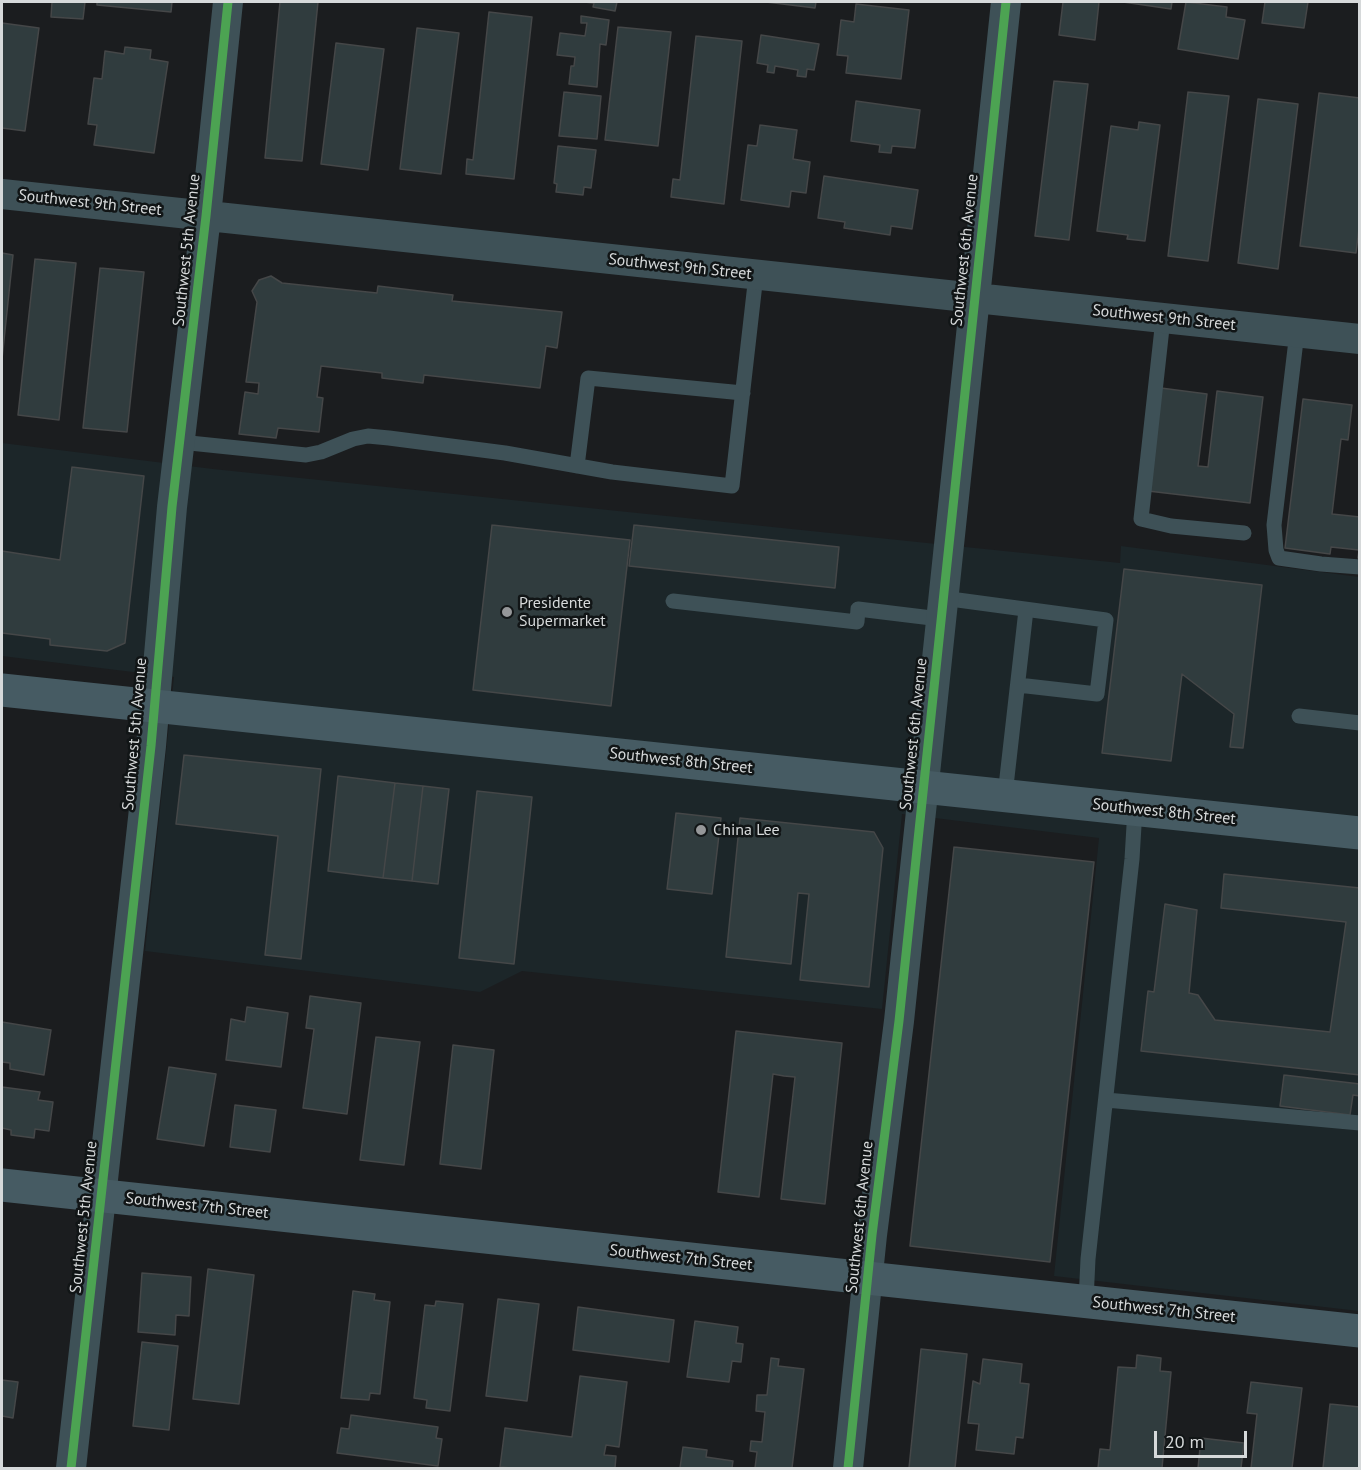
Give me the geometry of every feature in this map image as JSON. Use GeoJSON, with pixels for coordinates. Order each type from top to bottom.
{"type":"FeatureCollection","features":[{"type":"Feature","properties":{"kind":"main road","name":"Southwest 8th Street"},"geometry":{"type":"LineString","coordinates":[[2,690],[154,708],[642,756],[923,788],[1359,833]]}},
{"type":"Feature","properties":{"kind":"main road","name":"Southwest 7th Street"},"geometry":{"type":"LineString","coordinates":[[2,1185],[1359,1331]]}},
{"type":"Feature","properties":{"kind":"street","name":"Southwest 5th Avenue"},"geometry":{"type":"LineString","coordinates":[[71,1468],[228,2]]}},
{"type":"Feature","properties":{"kind":"street","name":"Southwest 6th Avenue"},"geometry":{"type":"LineString","coordinates":[[848,1468],[868,1277],[899,1022],[1006,2]]}},
{"type":"Feature","properties":{"kind":"street","name":"Southwest 9th Street"},"geometry":{"type":"LineString","coordinates":[[2,194],[1359,339]]}},
{"type":"Feature","properties":{"kind":"lane"},"geometry":{"type":"LineString","coordinates":[[180,442],[306,455],[321,452],[353,439],[379,437],[505,453],[612,472],[732,486],[756,275]]}},
{"type":"Feature","properties":{"kind":"lane"},"geometry":{"type":"LineString","coordinates":[[1163,319],[1141,519],[1171,526],[1244,533]]}},
{"type":"Feature","properties":{"kind":"lane"},"geometry":{"type":"LineString","coordinates":[[1297,332],[1274,525],[1276,550],[1279,558],[1359,567]]}},
{"type":"Feature","properties":{"kind":"lane"},"geometry":{"type":"LineString","coordinates":[[578,466],[588,378],[743,393]]}},
{"type":"Feature","properties":{"kind":"lane"},"geometry":{"type":"LineString","coordinates":[[673,601],[857,622],[858,609],[1026,610],[1106,620],[1097,694],[1018,685]]}},
{"type":"Feature","properties":{"kind":"lane"},"geometry":{"type":"LineString","coordinates":[[1005,795],[1026,610]]}},
{"type":"Feature","properties":{"kind":"lane"},"geometry":{"type":"LineString","coordinates":[[1299,716],[1359,723]]}},
{"type":"Feature","properties":{"kind":"lane"},"geometry":{"type":"LineString","coordinates":[[1086,1301],[1088,1259],[1132,858],[1135,809]]}},
{"type":"Feature","properties":{"kind":"lane"},"geometry":{"type":"LineString","coordinates":[[1106,1100],[1359,1123]]}},
{"type":"Feature","properties":{"kind":"shaded area"},"geometry":{"type":"Polygon","coordinates":[[[2,443],[213,469],[1120,563],[1121,546],[1359,577],[1359,1311],[1054,1276],[1099,838],[902,814],[882,1009],[522,971],[480,992],[145,951],[174,677],[2,656],[2,443]]]}},
{"type":"Feature","properties":{"kind":"building"},"geometry":{"type":"Polygon","coordinates":[[[52,2],[85,2],[83,19],[51,17],[52,2]]]}},
{"type":"Feature","properties":{"kind":"building"},"geometry":{"type":"Polygon","coordinates":[[[97,2],[172,2],[171,12],[97,5],[97,2]]]}},
{"type":"Feature","properties":{"kind":"building"},"geometry":{"type":"Polygon","coordinates":[[[280,2],[318,2],[302,161],[265,158],[280,2]]]}},
{"type":"Feature","properties":{"kind":"building"},"geometry":{"type":"Polygon","coordinates":[[[584,2],[617,2],[615,11],[593,7],[594,3],[584,2]]]}},
{"type":"Feature","properties":{"kind":"building"},"geometry":{"type":"Polygon","coordinates":[[[766,2],[816,2],[815,8],[766,2]]]}},
{"type":"Feature","properties":{"kind":"building"},"geometry":{"type":"Polygon","coordinates":[[[1063,2],[1099,2],[1095,40],[1059,35],[1063,2]]]}},
{"type":"Feature","properties":{"kind":"building"},"geometry":{"type":"Polygon","coordinates":[[[1123,2],[1172,2],[1171,9],[1123,2]]]}},
{"type":"Feature","properties":{"kind":"building"},"geometry":{"type":"Polygon","coordinates":[[[1186,2],[1227,7],[1226,17],[1245,20],[1238,59],[1178,49],[1186,2]]]}},
{"type":"Feature","properties":{"kind":"building"},"geometry":{"type":"Polygon","coordinates":[[[1265,2],[1308,2],[1304,28],[1262,23],[1265,2]]]}},
{"type":"Feature","properties":{"kind":"building"},"geometry":{"type":"Polygon","coordinates":[[[856,4],[909,10],[901,79],[846,73],[848,56],[837,55],[841,20],[854,22],[856,4]]]}},
{"type":"Feature","properties":{"kind":"building"},"geometry":{"type":"Polygon","coordinates":[[[489,12],[532,17],[514,179],[466,174],[467,159],[473,160],[489,12]]]}},
{"type":"Feature","properties":{"kind":"building"},"geometry":{"type":"Polygon","coordinates":[[[581,16],[609,20],[606,45],[600,44],[597,87],[569,84],[571,66],[574,66],[575,57],[557,55],[560,33],[585,36],[587,23],[581,23],[581,16]]]}},
{"type":"Feature","properties":{"kind":"building"},"geometry":{"type":"Polygon","coordinates":[[[2,23],[39,28],[25,131],[2,128],[2,23]]]}},
{"type":"Feature","properties":{"kind":"building"},"geometry":{"type":"Polygon","coordinates":[[[618,27],[671,32],[658,146],[605,140],[618,27]]]}},
{"type":"Feature","properties":{"kind":"building"},"geometry":{"type":"Polygon","coordinates":[[[417,28],[459,33],[441,174],[400,169],[417,28]]]}},
{"type":"Feature","properties":{"kind":"building"},"geometry":{"type":"Polygon","coordinates":[[[761,35],[819,44],[814,70],[807,69],[806,77],[797,76],[798,70],[775,66],[774,73],[767,72],[768,65],[757,63],[761,35]]]}},
{"type":"Feature","properties":{"kind":"building"},"geometry":{"type":"Polygon","coordinates":[[[696,36],[742,41],[724,204],[671,197],[673,179],[680,180],[696,36]]]}},
{"type":"Feature","properties":{"kind":"building"},"geometry":{"type":"Polygon","coordinates":[[[336,43],[384,49],[368,170],[321,164],[336,43]]]}},
{"type":"Feature","properties":{"kind":"building"},"geometry":{"type":"Polygon","coordinates":[[[125,47],[151,50],[150,59],[168,62],[154,153],[94,145],[97,125],[88,124],[94,78],[102,79],[105,51],[124,54],[125,47]]]}},
{"type":"Feature","properties":{"kind":"building"},"geometry":{"type":"Polygon","coordinates":[[[1054,81],[1088,84],[1069,240],[1035,236],[1054,81]]]}},
{"type":"Feature","properties":{"kind":"building"},"geometry":{"type":"Polygon","coordinates":[[[564,92],[601,96],[597,139],[559,136],[564,92]]]}},
{"type":"Feature","properties":{"kind":"building"},"geometry":{"type":"Polygon","coordinates":[[[1188,92],[1229,96],[1208,261],[1168,256],[1188,92]]]}},
{"type":"Feature","properties":{"kind":"building"},"geometry":{"type":"Polygon","coordinates":[[[1319,93],[1360,98],[1360,220],[1356,253],[1300,246],[1319,93]]]}},
{"type":"Feature","properties":{"kind":"building"},"geometry":{"type":"Polygon","coordinates":[[[1258,99],[1298,104],[1278,269],[1238,263],[1258,99]]]}},
{"type":"Feature","properties":{"kind":"building"},"geometry":{"type":"Polygon","coordinates":[[[856,101],[920,110],[915,148],[892,146],[891,153],[879,152],[880,145],[851,141],[856,101]]]}},
{"type":"Feature","properties":{"kind":"building"},"geometry":{"type":"Polygon","coordinates":[[[1139,122],[1160,125],[1145,241],[1127,239],[1128,235],[1097,231],[1111,126],[1138,130],[1139,122]]]}},
{"type":"Feature","properties":{"kind":"building"},"geometry":{"type":"Polygon","coordinates":[[[760,125],[797,130],[793,159],[810,162],[806,193],[791,191],[789,207],[741,200],[748,145],[757,146],[760,125]]]}},
{"type":"Feature","properties":{"kind":"building"},"geometry":{"type":"Polygon","coordinates":[[[558,146],[596,150],[591,188],[584,187],[583,195],[556,192],[557,184],[554,183],[558,146]]]}},
{"type":"Feature","properties":{"kind":"building"},"geometry":{"type":"Polygon","coordinates":[[[824,176],[918,190],[912,229],[891,226],[890,235],[844,228],[845,222],[818,218],[824,176]]]}},
{"type":"Feature","properties":{"kind":"building"},"geometry":{"type":"Polygon","coordinates":[[[2,253],[13,255],[2,359],[2,253]]]}},
{"type":"Feature","properties":{"kind":"building"},"geometry":{"type":"Polygon","coordinates":[[[35,259],[76,263],[59,420],[18,415],[35,259]]]}},
{"type":"Feature","properties":{"kind":"building"},"geometry":{"type":"Polygon","coordinates":[[[100,268],[144,272],[127,432],[83,428],[100,268]]]}},
{"type":"Feature","properties":{"kind":"building"},"geometry":{"type":"Polygon","coordinates":[[[271,276],[282,283],[377,293],[378,286],[453,295],[452,301],[562,312],[557,348],[546,346],[540,388],[424,375],[423,383],[382,378],[382,373],[321,366],[317,397],[323,398],[319,432],[278,428],[276,438],[239,434],[245,392],[258,394],[259,383],[246,382],[257,302],[252,291],[259,280],[271,276]]]}},
{"type":"Feature","properties":{"kind":"building"},"geometry":{"type":"Polygon","coordinates":[[[1161,388],[1207,394],[1198,466],[1208,467],[1217,391],[1263,397],[1250,503],[1148,491],[1161,388]]]}},
{"type":"Feature","properties":{"kind":"building"},"geometry":{"type":"Polygon","coordinates":[[[1303,399],[1352,405],[1348,440],[1341,439],[1332,514],[1360,517],[1360,558],[1358,558],[1359,550],[1331,547],[1330,554],[1285,548],[1303,399]]]}},
{"type":"Feature","properties":{"kind":"building"},"geometry":{"type":"Polygon","coordinates":[[[72,467],[144,476],[125,643],[107,651],[50,645],[50,639],[2,633],[2,551],[60,560],[72,467]]]}},
{"type":"Feature","properties":{"kind":"building"},"geometry":{"type":"Polygon","coordinates":[[[492,525],[630,540],[611,706],[473,690],[492,525]]]}},
{"type":"Feature","properties":{"kind":"building"},"geometry":{"type":"Polygon","coordinates":[[[634,525],[839,547],[835,588],[629,566],[634,525]]]}},
{"type":"Feature","properties":{"kind":"building"},"geometry":{"type":"Polygon","coordinates":[[[1124,569],[1262,585],[1243,748],[1230,747],[1234,714],[1182,674],[1171,761],[1102,753],[1124,569]]]}},
{"type":"Feature","properties":{"kind":"building"},"geometry":{"type":"Polygon","coordinates":[[[184,755],[321,769],[301,959],[265,955],[278,836],[176,824],[184,755]]]}},
{"type":"Feature","properties":{"kind":"building"},"geometry":{"type":"Polygon","coordinates":[[[338,776],[395,783],[383,878],[328,871],[338,776]]]}},
{"type":"Feature","properties":{"kind":"building"},"geometry":{"type":"Polygon","coordinates":[[[395,783],[423,786],[412,881],[383,878],[395,783]]]}},
{"type":"Feature","properties":{"kind":"building"},"geometry":{"type":"Polygon","coordinates":[[[423,786],[449,789],[438,884],[412,881],[423,786]]]}},
{"type":"Feature","properties":{"kind":"building"},"geometry":{"type":"Polygon","coordinates":[[[477,791],[532,797],[514,964],[459,958],[477,791]]]}},
{"type":"Feature","properties":{"kind":"building"},"geometry":{"type":"Polygon","coordinates":[[[676,813],[721,818],[712,894],[667,889],[676,813]]]}},
{"type":"Feature","properties":{"kind":"building"},"geometry":{"type":"Polygon","coordinates":[[[740,818],[874,832],[883,848],[869,987],[800,980],[809,894],[798,893],[791,964],[726,957],[740,818]]]}},
{"type":"Feature","properties":{"kind":"building"},"geometry":{"type":"Polygon","coordinates":[[[954,847],[1094,862],[1050,1262],[910,1246],[954,847]]]}},
{"type":"Feature","properties":{"kind":"building"},"geometry":{"type":"Polygon","coordinates":[[[1224,874],[1360,888],[1360,1075],[1141,1051],[1148,991],[1154,992],[1165,904],[1197,910],[1189,993],[1198,995],[1215,1020],[1330,1032],[1346,922],[1221,908],[1224,874]]]}},
{"type":"Feature","properties":{"kind":"building"},"geometry":{"type":"Polygon","coordinates":[[[310,996],[361,1003],[347,1114],[303,1108],[314,1029],[306,1028],[310,996]]]}},
{"type":"Feature","properties":{"kind":"building"},"geometry":{"type":"Polygon","coordinates":[[[247,1007],[288,1013],[281,1067],[226,1060],[231,1019],[245,1022],[247,1007]]]}},
{"type":"Feature","properties":{"kind":"building"},"geometry":{"type":"Polygon","coordinates":[[[2,1022],[51,1030],[44,1075],[10,1069],[10,1063],[2,1062],[2,1022]]]}},
{"type":"Feature","properties":{"kind":"building"},"geometry":{"type":"Polygon","coordinates":[[[736,1031],[842,1043],[825,1204],[781,1199],[795,1077],[773,1074],[759,1197],[718,1192],[736,1031]]]}},
{"type":"Feature","properties":{"kind":"building"},"geometry":{"type":"Polygon","coordinates":[[[376,1037],[420,1042],[404,1165],[360,1160],[376,1037]]]}},
{"type":"Feature","properties":{"kind":"building"},"geometry":{"type":"Polygon","coordinates":[[[453,1045],[494,1050],[481,1169],[440,1164],[453,1045]]]}},
{"type":"Feature","properties":{"kind":"building"},"geometry":{"type":"Polygon","coordinates":[[[169,1067],[216,1074],[204,1146],[157,1139],[169,1067]]]}},
{"type":"Feature","properties":{"kind":"building"},"geometry":{"type":"Polygon","coordinates":[[[1284,1075],[1360,1084],[1360,1096],[1353,1095],[1350,1115],[1280,1106],[1284,1075]]]}},
{"type":"Feature","properties":{"kind":"building"},"geometry":{"type":"Polygon","coordinates":[[[2,1087],[40,1092],[38,1100],[53,1102],[49,1131],[35,1129],[34,1138],[11,1135],[11,1130],[2,1128],[2,1087]]]}},
{"type":"Feature","properties":{"kind":"building"},"geometry":{"type":"Polygon","coordinates":[[[235,1105],[276,1110],[270,1152],[230,1147],[235,1105]]]}},
{"type":"Feature","properties":{"kind":"building"},"geometry":{"type":"Polygon","coordinates":[[[208,1269],[254,1275],[239,1404],[193,1399],[208,1269]]]}},
{"type":"Feature","properties":{"kind":"building"},"geometry":{"type":"Polygon","coordinates":[[[142,1273],[191,1277],[189,1316],[176,1315],[175,1335],[138,1332],[142,1273]]]}},
{"type":"Feature","properties":{"kind":"building"},"geometry":{"type":"Polygon","coordinates":[[[353,1291],[375,1294],[374,1300],[390,1302],[380,1394],[370,1393],[369,1400],[341,1398],[353,1291]]]}},
{"type":"Feature","properties":{"kind":"building"},"geometry":{"type":"Polygon","coordinates":[[[498,1299],[539,1304],[527,1401],[486,1396],[498,1299]]]}},
{"type":"Feature","properties":{"kind":"building"},"geometry":{"type":"Polygon","coordinates":[[[436,1301],[463,1304],[450,1411],[426,1408],[427,1400],[414,1398],[425,1305],[435,1306],[436,1301]]]}},
{"type":"Feature","properties":{"kind":"building"},"geometry":{"type":"Polygon","coordinates":[[[578,1307],[674,1320],[669,1362],[573,1350],[578,1307]]]}},
{"type":"Feature","properties":{"kind":"building"},"geometry":{"type":"Polygon","coordinates":[[[695,1321],[738,1327],[736,1343],[743,1344],[741,1362],[732,1361],[729,1382],[687,1377],[695,1321]]]}},
{"type":"Feature","properties":{"kind":"building"},"geometry":{"type":"Polygon","coordinates":[[[142,1342],[178,1346],[169,1430],[133,1426],[142,1342]]]}},
{"type":"Feature","properties":{"kind":"building"},"geometry":{"type":"Polygon","coordinates":[[[921,1349],[967,1354],[955,1468],[909,1468],[921,1349]]]}},
{"type":"Feature","properties":{"kind":"building"},"geometry":{"type":"Polygon","coordinates":[[[1137,1355],[1161,1358],[1160,1371],[1171,1372],[1162,1468],[1098,1468],[1100,1449],[1110,1450],[1118,1367],[1136,1368],[1137,1355]]]}},
{"type":"Feature","properties":{"kind":"building"},"geometry":{"type":"Polygon","coordinates":[[[771,1358],[779,1359],[778,1366],[804,1369],[792,1468],[755,1468],[757,1452],[750,1451],[751,1441],[762,1442],[765,1412],[756,1411],[757,1395],[767,1395],[771,1358]]]}},
{"type":"Feature","properties":{"kind":"building"},"geometry":{"type":"Polygon","coordinates":[[[983,1359],[1022,1364],[1020,1383],[1029,1384],[1023,1438],[1016,1437],[1014,1454],[976,1450],[979,1424],[968,1423],[973,1381],[980,1384],[983,1359]]]}},
{"type":"Feature","properties":{"kind":"building"},"geometry":{"type":"Polygon","coordinates":[[[580,1376],[627,1382],[619,1447],[606,1445],[604,1455],[616,1456],[615,1468],[500,1467],[505,1428],[572,1437],[580,1376]]]}},
{"type":"Feature","properties":{"kind":"building"},"geometry":{"type":"Polygon","coordinates":[[[2,1380],[18,1382],[13,1418],[2,1416],[2,1380]]]}},
{"type":"Feature","properties":{"kind":"building"},"geometry":{"type":"Polygon","coordinates":[[[1251,1382],[1302,1388],[1292,1468],[1251,1468],[1257,1414],[1247,1413],[1251,1382]]]}},
{"type":"Feature","properties":{"kind":"building"},"geometry":{"type":"Polygon","coordinates":[[[1330,1404],[1360,1407],[1360,1468],[1323,1468],[1330,1404]]]}},
{"type":"Feature","properties":{"kind":"building"},"geometry":{"type":"Polygon","coordinates":[[[351,1415],[438,1427],[436,1438],[442,1439],[438,1466],[337,1453],[341,1428],[349,1429],[351,1415]]]}},
{"type":"Feature","properties":{"kind":"building"},"geometry":{"type":"Polygon","coordinates":[[[1201,1438],[1244,1443],[1241,1468],[1198,1468],[1201,1438]]]}},
{"type":"Feature","properties":{"kind":"building"},"geometry":{"type":"Polygon","coordinates":[[[683,1447],[707,1450],[706,1457],[733,1461],[732,1468],[680,1468],[683,1447]]]}},
{"type":"Feature","properties":{"kind":"cycle path"},"geometry":{"type":"LineString","coordinates":[[71,1468],[151,746],[172,507],[228,2]]}},
{"type":"Feature","properties":{"kind":"cycle path"},"geometry":{"type":"LineString","coordinates":[[848,1468],[872,1235],[899,1021],[1006,2]]}},
{"type":"Feature","properties":{"kind":"place","name":"Presidente Supermarket"},"geometry":{"type":"Point","coordinates":[507,612]}},
{"type":"Feature","properties":{"kind":"place","name":"China Lee"},"geometry":{"type":"Point","coordinates":[701,830]}}]}
